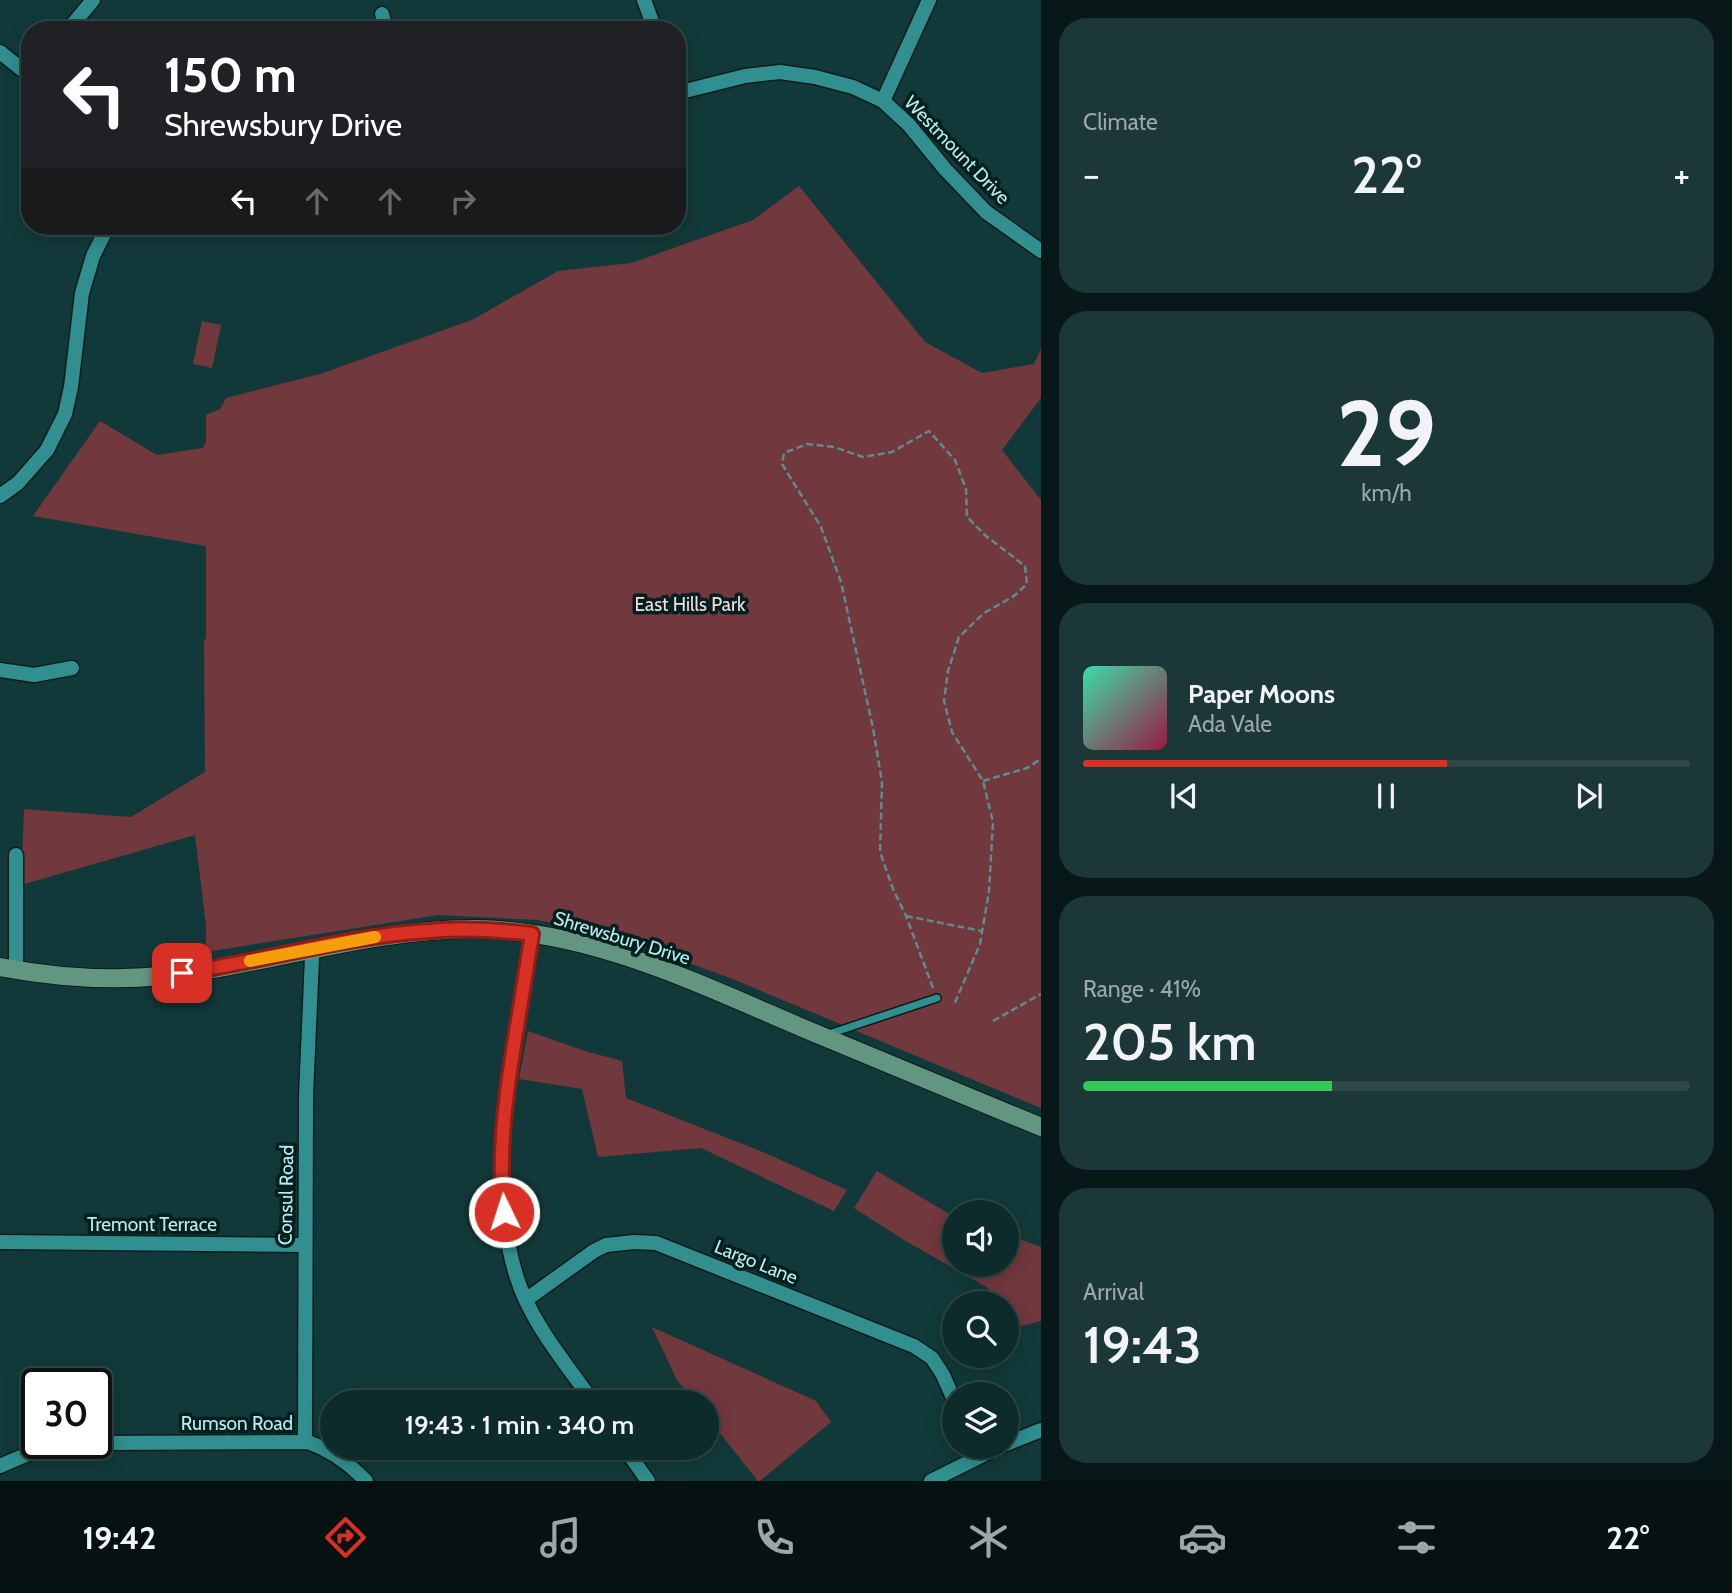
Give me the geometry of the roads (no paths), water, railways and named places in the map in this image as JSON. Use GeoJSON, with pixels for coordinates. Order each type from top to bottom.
{"type":"FeatureCollection","features":[{"type":"Feature","properties":{"kind":"main road","name":"Shrewsbury Drive"},"geometry":{"type":"LineString","coordinates":[[8,968],[42,974],[99,978],[163,976],[372,938],[429,931],[474,929],[532,934],[580,944],[667,970],[1041,1127]]}},
{"type":"Feature","properties":{"kind":"street"},"geometry":{"type":"LineString","coordinates":[[76,21],[93,0]]}},
{"type":"Feature","properties":{"kind":"street"},"geometry":{"type":"LineString","coordinates":[[644,0],[651,21]]}},
{"type":"Feature","properties":{"kind":"street"},"geometry":{"type":"LineString","coordinates":[[883,101],[929,0]]}},
{"type":"Feature","properties":{"kind":"street"},"geometry":{"type":"LineString","coordinates":[[382,14],[384,21]]}},
{"type":"Feature","properties":{"kind":"street"},"geometry":{"type":"LineString","coordinates":[[0,52],[21,68]]}},
{"type":"Feature","properties":{"kind":"street","name":"Westmount Drive"},"geometry":{"type":"LineString","coordinates":[[686,87],[780,72],[815,77],[853,87],[883,101],[909,125],[945,169],[986,212],[1041,251]]}},
{"type":"Feature","properties":{"kind":"street"},"geometry":{"type":"LineString","coordinates":[[0,496],[18,483],[47,450],[65,414],[71,387],[82,293],[93,256],[104,235]]}},
{"type":"Feature","properties":{"kind":"street"},"geometry":{"type":"LineString","coordinates":[[0,670],[34,675],[72,668]]}},
{"type":"Feature","properties":{"kind":"street"},"geometry":{"type":"LineString","coordinates":[[8,968],[16,855]]}},
{"type":"Feature","properties":{"kind":"street"},"geometry":{"type":"LineString","coordinates":[[532,934],[501,1143],[501,1189],[506,1234],[516,1277],[536,1320],[585,1390]]}},
{"type":"Feature","properties":{"kind":"street","name":"Consul Road"},"geometry":{"type":"LineString","coordinates":[[305,1442],[306,1096],[314,949]]}},
{"type":"Feature","properties":{"kind":"street","name":"Tremont Terrace"},"geometry":{"type":"LineString","coordinates":[[0,1242],[304,1245]]}},
{"type":"Feature","properties":{"kind":"street","name":"Largo Lane"},"geometry":{"type":"LineString","coordinates":[[527,1299],[606,1245],[656,1243],[914,1346],[933,1358],[946,1382]]}},
{"type":"Feature","properties":{"kind":"street"},"geometry":{"type":"LineString","coordinates":[[1019,1439],[1041,1430]]}},
{"type":"Feature","properties":{"kind":"street","name":"Rumson Road"},"geometry":{"type":"LineString","coordinates":[[112,1443],[305,1442],[334,1454],[366,1481]]}},
{"type":"Feature","properties":{"kind":"street"},"geometry":{"type":"LineString","coordinates":[[6,1481],[0,1469],[21,1458]]}},
{"type":"Feature","properties":{"kind":"street"},"geometry":{"type":"LineString","coordinates":[[930,1481],[966,1459]]}},
{"type":"Feature","properties":{"kind":"street"},"geometry":{"type":"LineString","coordinates":[[633,1460],[648,1481]]}},
{"type":"Feature","properties":{"kind":"lane"},"geometry":{"type":"LineString","coordinates":[[822,1036],[937,998]]}},
{"type":"Feature","properties":{"kind":"park label","name":"East Hills Park"},"geometry":{"type":"Point","coordinates":[690,604]}}]}
